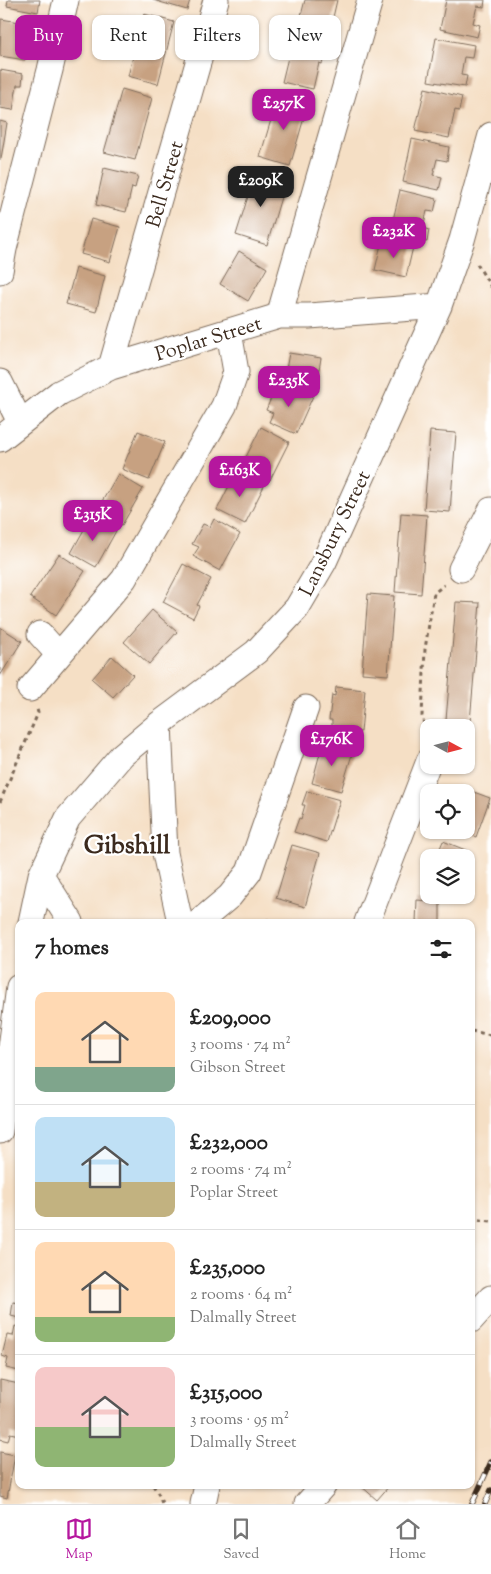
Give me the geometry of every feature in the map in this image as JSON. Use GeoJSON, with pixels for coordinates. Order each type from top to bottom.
{"type":"FeatureCollection","features":[{"type":"Feature","properties":{"kind":"street"},"geometry":{"type":"LineString","coordinates":[[0,271],[66,0]]}},
{"type":"Feature","properties":{"kind":"street","name":"Bell Street"},"geometry":{"type":"LineString","coordinates":[[111,367],[216,0]]}},
{"type":"Feature","properties":{"kind":"street"},"geometry":{"type":"LineString","coordinates":[[280,316],[370,0]]}},
{"type":"Feature","properties":{"kind":"street","name":"Lansbury Street"},"geometry":{"type":"LineString","coordinates":[[32,919],[41,875],[68,818],[122,756],[159,724],[256,652],[297,608],[324,562],[439,306],[462,240],[491,135]]}},
{"type":"Feature","properties":{"kind":"street","name":"Poplar Street"},"geometry":{"type":"LineString","coordinates":[[0,439],[59,393],[111,367],[280,316],[310,316],[439,306]]}},
{"type":"Feature","properties":{"kind":"street"},"geometry":{"type":"LineString","coordinates":[[30,689],[124,579],[224,406],[236,372],[229,332]]}},
{"type":"Feature","properties":{"kind":"street"},"geometry":{"type":"LineString","coordinates":[[0,382],[20,422]]}},
{"type":"Feature","properties":{"kind":"street"},"geometry":{"type":"LineString","coordinates":[[461,569],[491,510]]}},
{"type":"Feature","properties":{"kind":"street"},"geometry":{"type":"LineString","coordinates":[[40,634],[59,655]]}},
{"type":"Feature","properties":{"kind":"street"},"geometry":{"type":"LineString","coordinates":[[203,919],[230,896],[249,872],[306,708]]}},
{"type":"Feature","properties":{"kind":"street"},"geometry":{"type":"LineString","coordinates":[[159,724],[165,853],[179,919]]}},
{"type":"Feature","properties":{"kind":"street"},"geometry":{"type":"LineString","coordinates":[[368,919],[424,774]]}},
{"type":"Feature","properties":{"kind":"street"},"geometry":{"type":"LineString","coordinates":[[41,875],[68,919]]}},
{"type":"Feature","properties":{"kind":"street"},"geometry":{"type":"LineString","coordinates":[[0,1131],[15,1017]]}},
{"type":"Feature","properties":{"kind":"street"},"geometry":{"type":"LineString","coordinates":[[475,1316],[491,1298]]}},
{"type":"Feature","properties":{"kind":"street"},"geometry":{"type":"LineString","coordinates":[[203,1504],[206,1489]]}},
{"type":"Feature","properties":{"kind":"street"},"geometry":{"type":"LineString","coordinates":[[307,1504],[320,1489]]}},
{"type":"Feature","properties":{"kind":"path"},"geometry":{"type":"LineString","coordinates":[[423,719],[424,658],[434,593],[461,569]]}},
{"type":"Feature","properties":{"kind":"path"},"geometry":{"type":"LineString","coordinates":[[0,802],[38,713],[30,689]]}},
{"type":"Feature","properties":{"kind":"path"},"geometry":{"type":"LineString","coordinates":[[475,1032],[491,1035]]}},
{"type":"Feature","properties":{"kind":"path"},"geometry":{"type":"LineString","coordinates":[[475,1220],[491,1222]]}},
{"type":"Feature","properties":{"kind":"path"},"geometry":{"type":"LineString","coordinates":[[155,1489],[162,1504]]}},
{"type":"Feature","properties":{"kind":"building"},"geometry":{"type":"Polygon","coordinates":[[[8,0],[40,0],[38,12],[7,6],[8,0]]]}},
{"type":"Feature","properties":{"kind":"building"},"geometry":{"type":"Polygon","coordinates":[[[153,0],[190,0],[187,10],[153,0]]]}},
{"type":"Feature","properties":{"kind":"building"},"geometry":{"type":"Polygon","coordinates":[[[305,0],[337,0],[334,15],[301,15],[305,0]]]}},
{"type":"Feature","properties":{"kind":"building"},"geometry":{"type":"Polygon","coordinates":[[[446,0],[485,0],[484,7],[477,6],[473,23],[480,25],[477,37],[440,29],[446,0]]]}},
{"type":"Feature","properties":{"kind":"building"},"geometry":{"type":"Polygon","coordinates":[[[1,19],[15,21],[15,58],[0,56],[1,19]]]}},
{"type":"Feature","properties":{"kind":"building"},"geometry":{"type":"Polygon","coordinates":[[[165,20],[174,22],[165,57],[165,20]]]}},
{"type":"Feature","properties":{"kind":"building"},"geometry":{"type":"Polygon","coordinates":[[[436,38],[474,45],[472,58],[464,57],[461,75],[467,76],[465,87],[428,81],[436,38]]]}},
{"type":"Feature","properties":{"kind":"building"},"geometry":{"type":"Polygon","coordinates":[[[132,60],[164,60],[158,84],[128,76],[132,60]]]}},
{"type":"Feature","properties":{"kind":"building"},"geometry":{"type":"Polygon","coordinates":[[[287,60],[323,60],[322,64],[319,63],[313,89],[282,82],[287,60]]]}},
{"type":"Feature","properties":{"kind":"building"},"geometry":{"type":"Polygon","coordinates":[[[0,70],[23,74],[22,85],[17,85],[13,110],[0,108],[0,70]]]}},
{"type":"Feature","properties":{"kind":"building"},"geometry":{"type":"Polygon","coordinates":[[[425,88],[462,97],[459,111],[455,110],[449,138],[415,131],[425,88]]]}},
{"type":"Feature","properties":{"kind":"building"},"geometry":{"type":"Polygon","coordinates":[[[122,89],[152,98],[135,160],[104,152],[122,89]]]}},
{"type":"Feature","properties":{"kind":"building"},"geometry":{"type":"Polygon","coordinates":[[[278,96],[308,104],[290,166],[260,157],[278,96]]]}},
{"type":"Feature","properties":{"kind":"building"},"geometry":{"type":"Polygon","coordinates":[[[0,121],[7,123],[1,159],[0,159],[0,121]]]}},
{"type":"Feature","properties":{"kind":"building"},"geometry":{"type":"Polygon","coordinates":[[[412,139],[449,147],[447,161],[437,159],[433,175],[442,177],[439,190],[403,182],[412,139]]]}},
{"type":"Feature","properties":{"kind":"building"},"geometry":{"type":"Polygon","coordinates":[[[104,168],[138,176],[135,188],[132,187],[126,212],[96,205],[104,168]]]}},
{"type":"Feature","properties":{"kind":"building"},"geometry":{"type":"Polygon","coordinates":[[[256,171],[286,180],[267,245],[236,235],[256,171]]]}},
{"type":"Feature","properties":{"kind":"building"},"geometry":{"type":"Polygon","coordinates":[[[400,190],[437,199],[434,212],[427,211],[423,228],[429,230],[427,242],[390,233],[400,190]]]}},
{"type":"Feature","properties":{"kind":"building"},"geometry":{"type":"Polygon","coordinates":[[[91,219],[120,227],[110,262],[81,254],[91,219]]]}},
{"type":"Feature","properties":{"kind":"building"},"geometry":{"type":"Polygon","coordinates":[[[382,240],[413,247],[406,277],[375,270],[382,240]]]}},
{"type":"Feature","properties":{"kind":"building"},"geometry":{"type":"Polygon","coordinates":[[[239,251],[267,268],[248,301],[220,284],[239,251]]]}},
{"type":"Feature","properties":{"kind":"building"},"geometry":{"type":"Polygon","coordinates":[[[76,268],[105,276],[96,312],[66,304],[76,268]]]}},
{"type":"Feature","properties":{"kind":"building"},"geometry":{"type":"Polygon","coordinates":[[[289,353],[321,358],[317,381],[285,375],[289,353]]]}},
{"type":"Feature","properties":{"kind":"building"},"geometry":{"type":"Polygon","coordinates":[[[286,383],[313,396],[296,434],[269,422],[273,413],[266,410],[275,389],[282,392],[286,383]]]}},
{"type":"Feature","properties":{"kind":"building"},"geometry":{"type":"Polygon","coordinates":[[[261,427],[289,442],[270,480],[242,465],[261,427]]]}},
{"type":"Feature","properties":{"kind":"building"},"geometry":{"type":"Polygon","coordinates":[[[138,431],[165,442],[149,480],[122,469],[138,431]]]}},
{"type":"Feature","properties":{"kind":"building"},"geometry":{"type":"Polygon","coordinates":[[[430,431],[456,433],[450,512],[424,510],[430,431]]]}},
{"type":"Feature","properties":{"kind":"building"},"geometry":{"type":"Polygon","coordinates":[[[236,472],[264,486],[245,524],[217,510],[236,472]]]}},
{"type":"Feature","properties":{"kind":"building"},"geometry":{"type":"Polygon","coordinates":[[[118,474],[143,489],[122,525],[97,510],[118,474]]]}},
{"type":"Feature","properties":{"kind":"building"},"geometry":{"type":"Polygon","coordinates":[[[401,513],[427,515],[421,594],[395,592],[401,513]]]}},
{"type":"Feature","properties":{"kind":"building"},"geometry":{"type":"Polygon","coordinates":[[[91,517],[116,531],[96,567],[71,553],[91,517]]]}},
{"type":"Feature","properties":{"kind":"building"},"geometry":{"type":"Polygon","coordinates":[[[214,519],[240,534],[220,571],[193,556],[199,547],[192,544],[203,524],[210,527],[214,519]]]}},
{"type":"Feature","properties":{"kind":"building"},"geometry":{"type":"Polygon","coordinates":[[[59,554],[85,571],[56,615],[30,597],[59,554]]]}},
{"type":"Feature","properties":{"kind":"building"},"geometry":{"type":"Polygon","coordinates":[[[183,564],[211,579],[197,605],[199,606],[193,618],[163,602],[183,564]]]}},
{"type":"Feature","properties":{"kind":"building"},"geometry":{"type":"Polygon","coordinates":[[[368,594],[394,596],[388,675],[362,673],[368,594]]]}},
{"type":"Feature","properties":{"kind":"building"},"geometry":{"type":"Polygon","coordinates":[[[456,602],[480,603],[470,719],[446,719],[456,602]]]}},
{"type":"Feature","properties":{"kind":"building"},"geometry":{"type":"Polygon","coordinates":[[[152,610],[177,632],[149,664],[124,642],[152,610]]]}},
{"type":"Feature","properties":{"kind":"building"},"geometry":{"type":"Polygon","coordinates":[[[0,627],[22,641],[0,676],[0,627]]]}},
{"type":"Feature","properties":{"kind":"building"},"geometry":{"type":"Polygon","coordinates":[[[112,656],[133,675],[113,697],[92,679],[112,656]]]}},
{"type":"Feature","properties":{"kind":"building"},"geometry":{"type":"Polygon","coordinates":[[[336,687],[365,690],[361,732],[332,729],[332,720],[329,720],[332,695],[335,696],[336,687]]]}},
{"type":"Feature","properties":{"kind":"building"},"geometry":{"type":"Polygon","coordinates":[[[323,742],[353,751],[341,791],[312,783],[323,742]]]}},
{"type":"Feature","properties":{"kind":"building"},"geometry":{"type":"Polygon","coordinates":[[[307,791],[340,800],[327,842],[294,832],[299,818],[301,819],[305,805],[302,805],[307,791]]]}},
{"type":"Feature","properties":{"kind":"building"},"geometry":{"type":"Polygon","coordinates":[[[475,792],[490,798],[475,837],[475,792]]]}},
{"type":"Feature","properties":{"kind":"building"},"geometry":{"type":"Polygon","coordinates":[[[443,841],[463,849],[440,849],[443,841]]]}},
{"type":"Feature","properties":{"kind":"building"},"geometry":{"type":"Polygon","coordinates":[[[292,845],[320,853],[305,907],[276,898],[292,845]]]}},
{"type":"Feature","properties":{"kind":"building"},"geometry":{"type":"Polygon","coordinates":[[[417,900],[420,900],[420,904],[440,904],[440,919],[416,919],[417,900]]]}},
{"type":"Feature","properties":{"kind":"building"},"geometry":{"type":"Polygon","coordinates":[[[13,1302],[15,1302],[15,1317],[11,1316],[13,1302]]]}},
{"type":"Feature","properties":{"kind":"building"},"geometry":{"type":"Polygon","coordinates":[[[15,1326],[15,1370],[6,1368],[8,1358],[2,1356],[7,1335],[13,1336],[15,1326]]]}},
{"type":"Feature","properties":{"kind":"building"},"geometry":{"type":"Polygon","coordinates":[[[0,1380],[15,1383],[15,1434],[10,1433],[8,1441],[0,1439],[0,1380]]]}},
{"type":"Feature","properties":{"kind":"building"},"geometry":{"type":"Polygon","coordinates":[[[0,1452],[15,1455],[7,1498],[0,1496],[0,1452]]]}},
{"type":"Feature","properties":{"kind":"building"},"geometry":{"type":"Polygon","coordinates":[[[365,1489],[387,1489],[377,1500],[365,1489]]]}},
{"type":"Feature","properties":{"kind":"railway"},"geometry":{"type":"LineString","coordinates":[[472,1504],[491,1462]]}},
{"type":"Feature","properties":{"kind":"railway"},"geometry":{"type":"LineString","coordinates":[[485,1504],[491,1490]]}},
{"type":"Feature","properties":{"kind":"district","name":"Gibshill"},"geometry":{"type":"Point","coordinates":[127,844]}}]}
